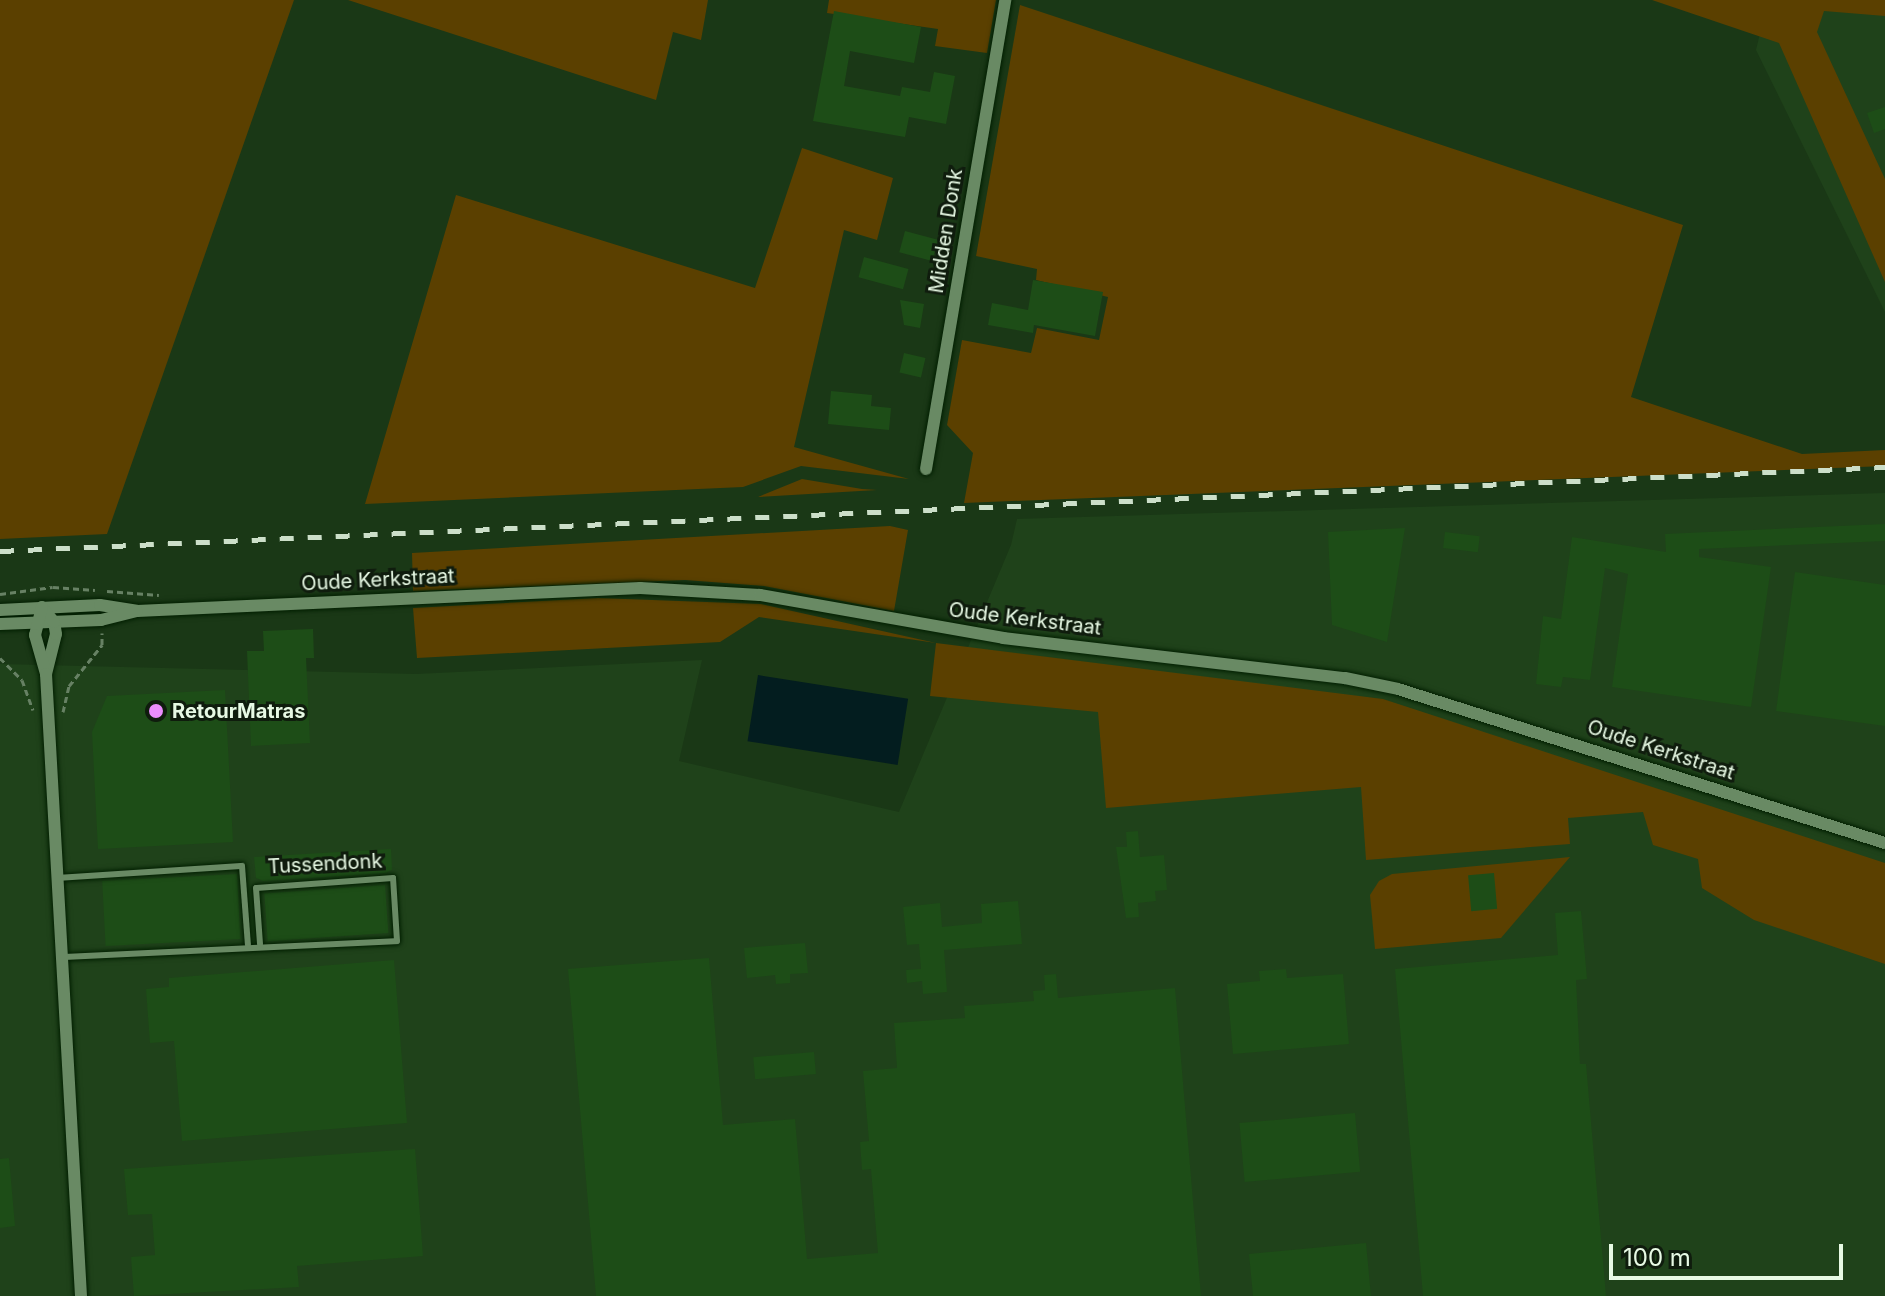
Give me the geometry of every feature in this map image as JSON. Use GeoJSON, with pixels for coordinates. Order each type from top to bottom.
{"type":"FeatureCollection","features":[{"type":"Feature","properties":{"kind":"street","name":"Midden Donk"},"geometry":{"type":"LineString","coordinates":[[926,469],[1005,0]]}},
{"type":"Feature","properties":{"kind":"street","name":"Oude Kerkstraat"},"geometry":{"type":"LineString","coordinates":[[0,624],[101,620],[137,611],[640,588],[760,595],[1003,638],[1345,678],[1398,689],[1885,843]]}},
{"type":"Feature","properties":{"kind":"street","name":"Oude Kerkstraat"},"geometry":{"type":"LineString","coordinates":[[0,610],[100,605],[137,611]]}},
{"type":"Feature","properties":{"kind":"street"},"geometry":{"type":"LineString","coordinates":[[46,674],[54,622],[42,607],[35,623],[46,674],[81,1296]]}},
{"type":"Feature","properties":{"kind":"lane","name":"Tussendonk"},"geometry":{"type":"LineString","coordinates":[[56,878],[242,866],[248,945]]}},
{"type":"Feature","properties":{"kind":"lane","name":"Tussendonk"},"geometry":{"type":"LineString","coordinates":[[393,878],[397,941],[261,950],[260,944],[256,888],[393,878]]}},
{"type":"Feature","properties":{"kind":"lane","name":"Tussendonk"},"geometry":{"type":"LineString","coordinates":[[60,957],[260,944]]}},
{"type":"Feature","properties":{"kind":"path"},"geometry":{"type":"LineString","coordinates":[[61,722],[69,686],[102,645],[101,620]]}},
{"type":"Feature","properties":{"kind":"path"},"geometry":{"type":"LineString","coordinates":[[0,658],[22,680],[33,714]]}},
{"type":"Feature","properties":{"kind":"shaded area"},"geometry":{"type":"Polygon","coordinates":[[[0,0],[294,0],[107,534],[0,539],[0,0]]]}},
{"type":"Feature","properties":{"kind":"shaded area"},"geometry":{"type":"Polygon","coordinates":[[[348,0],[708,0],[701,40],[673,32],[656,100],[348,0]]]}},
{"type":"Feature","properties":{"kind":"shaded area"},"geometry":{"type":"Polygon","coordinates":[[[829,0],[996,0],[987,53],[935,46],[938,29],[827,13],[829,0]]]}},
{"type":"Feature","properties":{"kind":"shaded area"},"geometry":{"type":"Polygon","coordinates":[[[1652,0],[1885,0],[1885,16],[1824,11],[1817,32],[1885,179],[1885,282],[1779,43],[1652,0]]]}},
{"type":"Feature","properties":{"kind":"shaded area"},"geometry":{"type":"Polygon","coordinates":[[[1768,0],[1885,0],[1885,312],[1756,50],[1768,0]]]}},
{"type":"Feature","properties":{"kind":"shaded area"},"geometry":{"type":"Polygon","coordinates":[[[1020,5],[1683,225],[1631,397],[1802,454],[1885,450],[1885,466],[964,503],[973,453],[947,425],[962,340],[1031,353],[1037,328],[1099,340],[1108,297],[1036,280],[1037,269],[976,256],[1020,5]]]}},
{"type":"Feature","properties":{"kind":"shaded area"},"geometry":{"type":"Polygon","coordinates":[[[802,148],[893,178],[877,240],[844,230],[794,447],[909,479],[801,466],[743,487],[365,504],[456,195],[755,288],[802,148]]]}},
{"type":"Feature","properties":{"kind":"shaded area"},"geometry":{"type":"Polygon","coordinates":[[[802,479],[862,489],[877,490],[758,497],[802,479]]]}},
{"type":"Feature","properties":{"kind":"shaded area"},"geometry":{"type":"Polygon","coordinates":[[[1885,493],[1885,1296],[0,1296],[0,664],[416,674],[702,660],[679,761],[899,812],[1011,545],[1017,519],[1885,493]]]}},
{"type":"Feature","properties":{"kind":"shaded area"},"geometry":{"type":"Polygon","coordinates":[[[890,526],[908,530],[894,611],[764,586],[685,580],[413,591],[412,553],[890,526]]]}},
{"type":"Feature","properties":{"kind":"shaded area"},"geometry":{"type":"Polygon","coordinates":[[[598,598],[761,604],[936,643],[759,617],[720,642],[417,658],[413,608],[598,598]]]}},
{"type":"Feature","properties":{"kind":"shaded area"},"geometry":{"type":"Polygon","coordinates":[[[936,643],[1383,699],[1885,863],[1885,964],[1754,920],[1702,888],[1698,859],[1653,845],[1643,812],[1568,818],[1570,844],[1366,860],[1361,787],[1106,808],[1098,712],[930,696],[936,643]]]}},
{"type":"Feature","properties":{"kind":"shaded area"},"geometry":{"type":"Polygon","coordinates":[[[1570,857],[1501,938],[1375,949],[1370,895],[1379,881],[1392,874],[1570,857]]]}},
{"type":"Feature","properties":{"kind":"water"},"geometry":{"type":"Polygon","coordinates":[[[758,675],[908,699],[898,765],[748,741],[758,675]]]}},
{"type":"Feature","properties":{"kind":"building"},"geometry":{"type":"Polygon","coordinates":[[[834,11],[921,27],[914,63],[850,51],[844,86],[900,96],[902,87],[930,92],[934,72],[955,76],[946,124],[909,117],[905,137],[813,121],[834,11]]]}},
{"type":"Feature","properties":{"kind":"building"},"geometry":{"type":"Polygon","coordinates":[[[1885,107],[1885,129],[1874,133],[1867,113],[1885,107]]]}},
{"type":"Feature","properties":{"kind":"building"},"geometry":{"type":"Polygon","coordinates":[[[905,231],[938,240],[932,261],[899,252],[905,231]]]}},
{"type":"Feature","properties":{"kind":"building"},"geometry":{"type":"Polygon","coordinates":[[[864,257],[908,269],[903,289],[859,277],[864,257]]]}},
{"type":"Feature","properties":{"kind":"building"},"geometry":{"type":"Polygon","coordinates":[[[1033,280],[1103,292],[1095,336],[1034,325],[1033,333],[988,325],[992,303],[1028,310],[1033,280]]]}},
{"type":"Feature","properties":{"kind":"building"},"geometry":{"type":"Polygon","coordinates":[[[900,300],[924,304],[920,328],[904,325],[900,300]]]}},
{"type":"Feature","properties":{"kind":"building"},"geometry":{"type":"Polygon","coordinates":[[[904,353],[925,358],[921,377],[900,372],[904,353]]]}},
{"type":"Feature","properties":{"kind":"building"},"geometry":{"type":"Polygon","coordinates":[[[831,391],[872,395],[871,406],[891,408],[889,430],[828,424],[831,391]]]}},
{"type":"Feature","properties":{"kind":"building"},"geometry":{"type":"Polygon","coordinates":[[[1885,524],[1885,541],[1699,549],[1699,557],[1771,567],[1751,707],[1612,687],[1628,574],[1605,568],[1590,680],[1563,677],[1561,687],[1536,684],[1543,616],[1561,619],[1572,537],[1666,552],[1665,534],[1885,524]]]}},
{"type":"Feature","properties":{"kind":"building"},"geometry":{"type":"Polygon","coordinates":[[[1405,528],[1387,642],[1332,625],[1328,532],[1405,528]]]}},
{"type":"Feature","properties":{"kind":"building"},"geometry":{"type":"Polygon","coordinates":[[[1445,532],[1480,536],[1478,552],[1443,548],[1445,532]]]}},
{"type":"Feature","properties":{"kind":"building"},"geometry":{"type":"Polygon","coordinates":[[[1795,572],[1885,585],[1885,726],[1776,711],[1795,572]]]}},
{"type":"Feature","properties":{"kind":"building"},"geometry":{"type":"Polygon","coordinates":[[[313,629],[314,658],[306,658],[310,743],[251,746],[247,651],[264,651],[263,631],[313,629]]]}},
{"type":"Feature","properties":{"kind":"building"},"geometry":{"type":"Polygon","coordinates":[[[225,690],[233,842],[98,849],[92,732],[107,696],[225,690]]]}},
{"type":"Feature","properties":{"kind":"building"},"geometry":{"type":"Polygon","coordinates":[[[1138,831],[1140,857],[1164,855],[1167,890],[1155,891],[1156,901],[1138,903],[1139,917],[1126,918],[1116,847],[1127,847],[1126,832],[1138,831]]]}},
{"type":"Feature","properties":{"kind":"building"},"geometry":{"type":"Polygon","coordinates":[[[391,849],[392,870],[385,873],[263,881],[256,878],[254,857],[391,849]]]}},
{"type":"Feature","properties":{"kind":"building"},"geometry":{"type":"Polygon","coordinates":[[[1494,873],[1497,909],[1471,911],[1468,875],[1494,873]]]}},
{"type":"Feature","properties":{"kind":"building"},"geometry":{"type":"Polygon","coordinates":[[[237,874],[240,939],[106,946],[102,881],[237,874]]]}},
{"type":"Feature","properties":{"kind":"building"},"geometry":{"type":"Polygon","coordinates":[[[385,885],[388,933],[268,941],[264,893],[385,885]]]}},
{"type":"Feature","properties":{"kind":"building"},"geometry":{"type":"Polygon","coordinates":[[[1018,901],[1022,944],[944,950],[947,992],[923,994],[922,981],[907,983],[906,970],[921,969],[919,944],[907,945],[903,907],[940,903],[942,927],[982,923],[981,904],[1018,901]]]}},
{"type":"Feature","properties":{"kind":"building"},"geometry":{"type":"Polygon","coordinates":[[[1581,911],[1587,979],[1576,980],[1580,1064],[1586,1064],[1606,1296],[1423,1296],[1395,969],[1558,955],[1555,913],[1581,911]]]}},
{"type":"Feature","properties":{"kind":"building"},"geometry":{"type":"Polygon","coordinates":[[[805,943],[808,973],[790,974],[790,983],[776,984],[775,975],[747,978],[744,948],[805,943]]]}},
{"type":"Feature","properties":{"kind":"building"},"geometry":{"type":"Polygon","coordinates":[[[709,958],[723,1125],[795,1119],[807,1259],[878,1253],[871,1169],[862,1170],[860,1142],[869,1141],[863,1071],[897,1068],[894,1023],[965,1018],[964,1006],[1034,1001],[1033,991],[1045,990],[1044,975],[1056,974],[1058,998],[1175,988],[1201,1296],[596,1296],[568,969],[709,958]]]}},
{"type":"Feature","properties":{"kind":"building"},"geometry":{"type":"Polygon","coordinates":[[[394,960],[407,1123],[182,1141],[174,1041],[150,1043],[146,989],[169,987],[169,978],[394,960]]]}},
{"type":"Feature","properties":{"kind":"building"},"geometry":{"type":"Polygon","coordinates":[[[1286,969],[1287,978],[1343,974],[1349,1044],[1233,1054],[1227,984],[1260,981],[1259,971],[1286,969]]]}},
{"type":"Feature","properties":{"kind":"building"},"geometry":{"type":"Polygon","coordinates":[[[814,1052],[816,1074],[755,1079],[753,1057],[814,1052]]]}},
{"type":"Feature","properties":{"kind":"building"},"geometry":{"type":"Polygon","coordinates":[[[1355,1113],[1360,1172],[1245,1182],[1239,1123],[1355,1113]]]}},
{"type":"Feature","properties":{"kind":"building"},"geometry":{"type":"Polygon","coordinates":[[[415,1149],[423,1256],[297,1266],[299,1287],[134,1296],[131,1257],[155,1255],[152,1214],[128,1215],[124,1169],[415,1149]]]}},
{"type":"Feature","properties":{"kind":"building"},"geometry":{"type":"Polygon","coordinates":[[[9,1158],[15,1226],[0,1228],[0,1159],[9,1158]]]}},
{"type":"Feature","properties":{"kind":"building"},"geometry":{"type":"Polygon","coordinates":[[[1366,1243],[1371,1296],[1253,1296],[1249,1254],[1366,1243]]]}},
{"type":"Feature","properties":{"kind":"railway"},"geometry":{"type":"LineString","coordinates":[[0,551],[1885,467]]}},
{"type":"Feature","properties":{"kind":"place","name":"RetourMatras"},"geometry":{"type":"Point","coordinates":[156,711]}}]}
